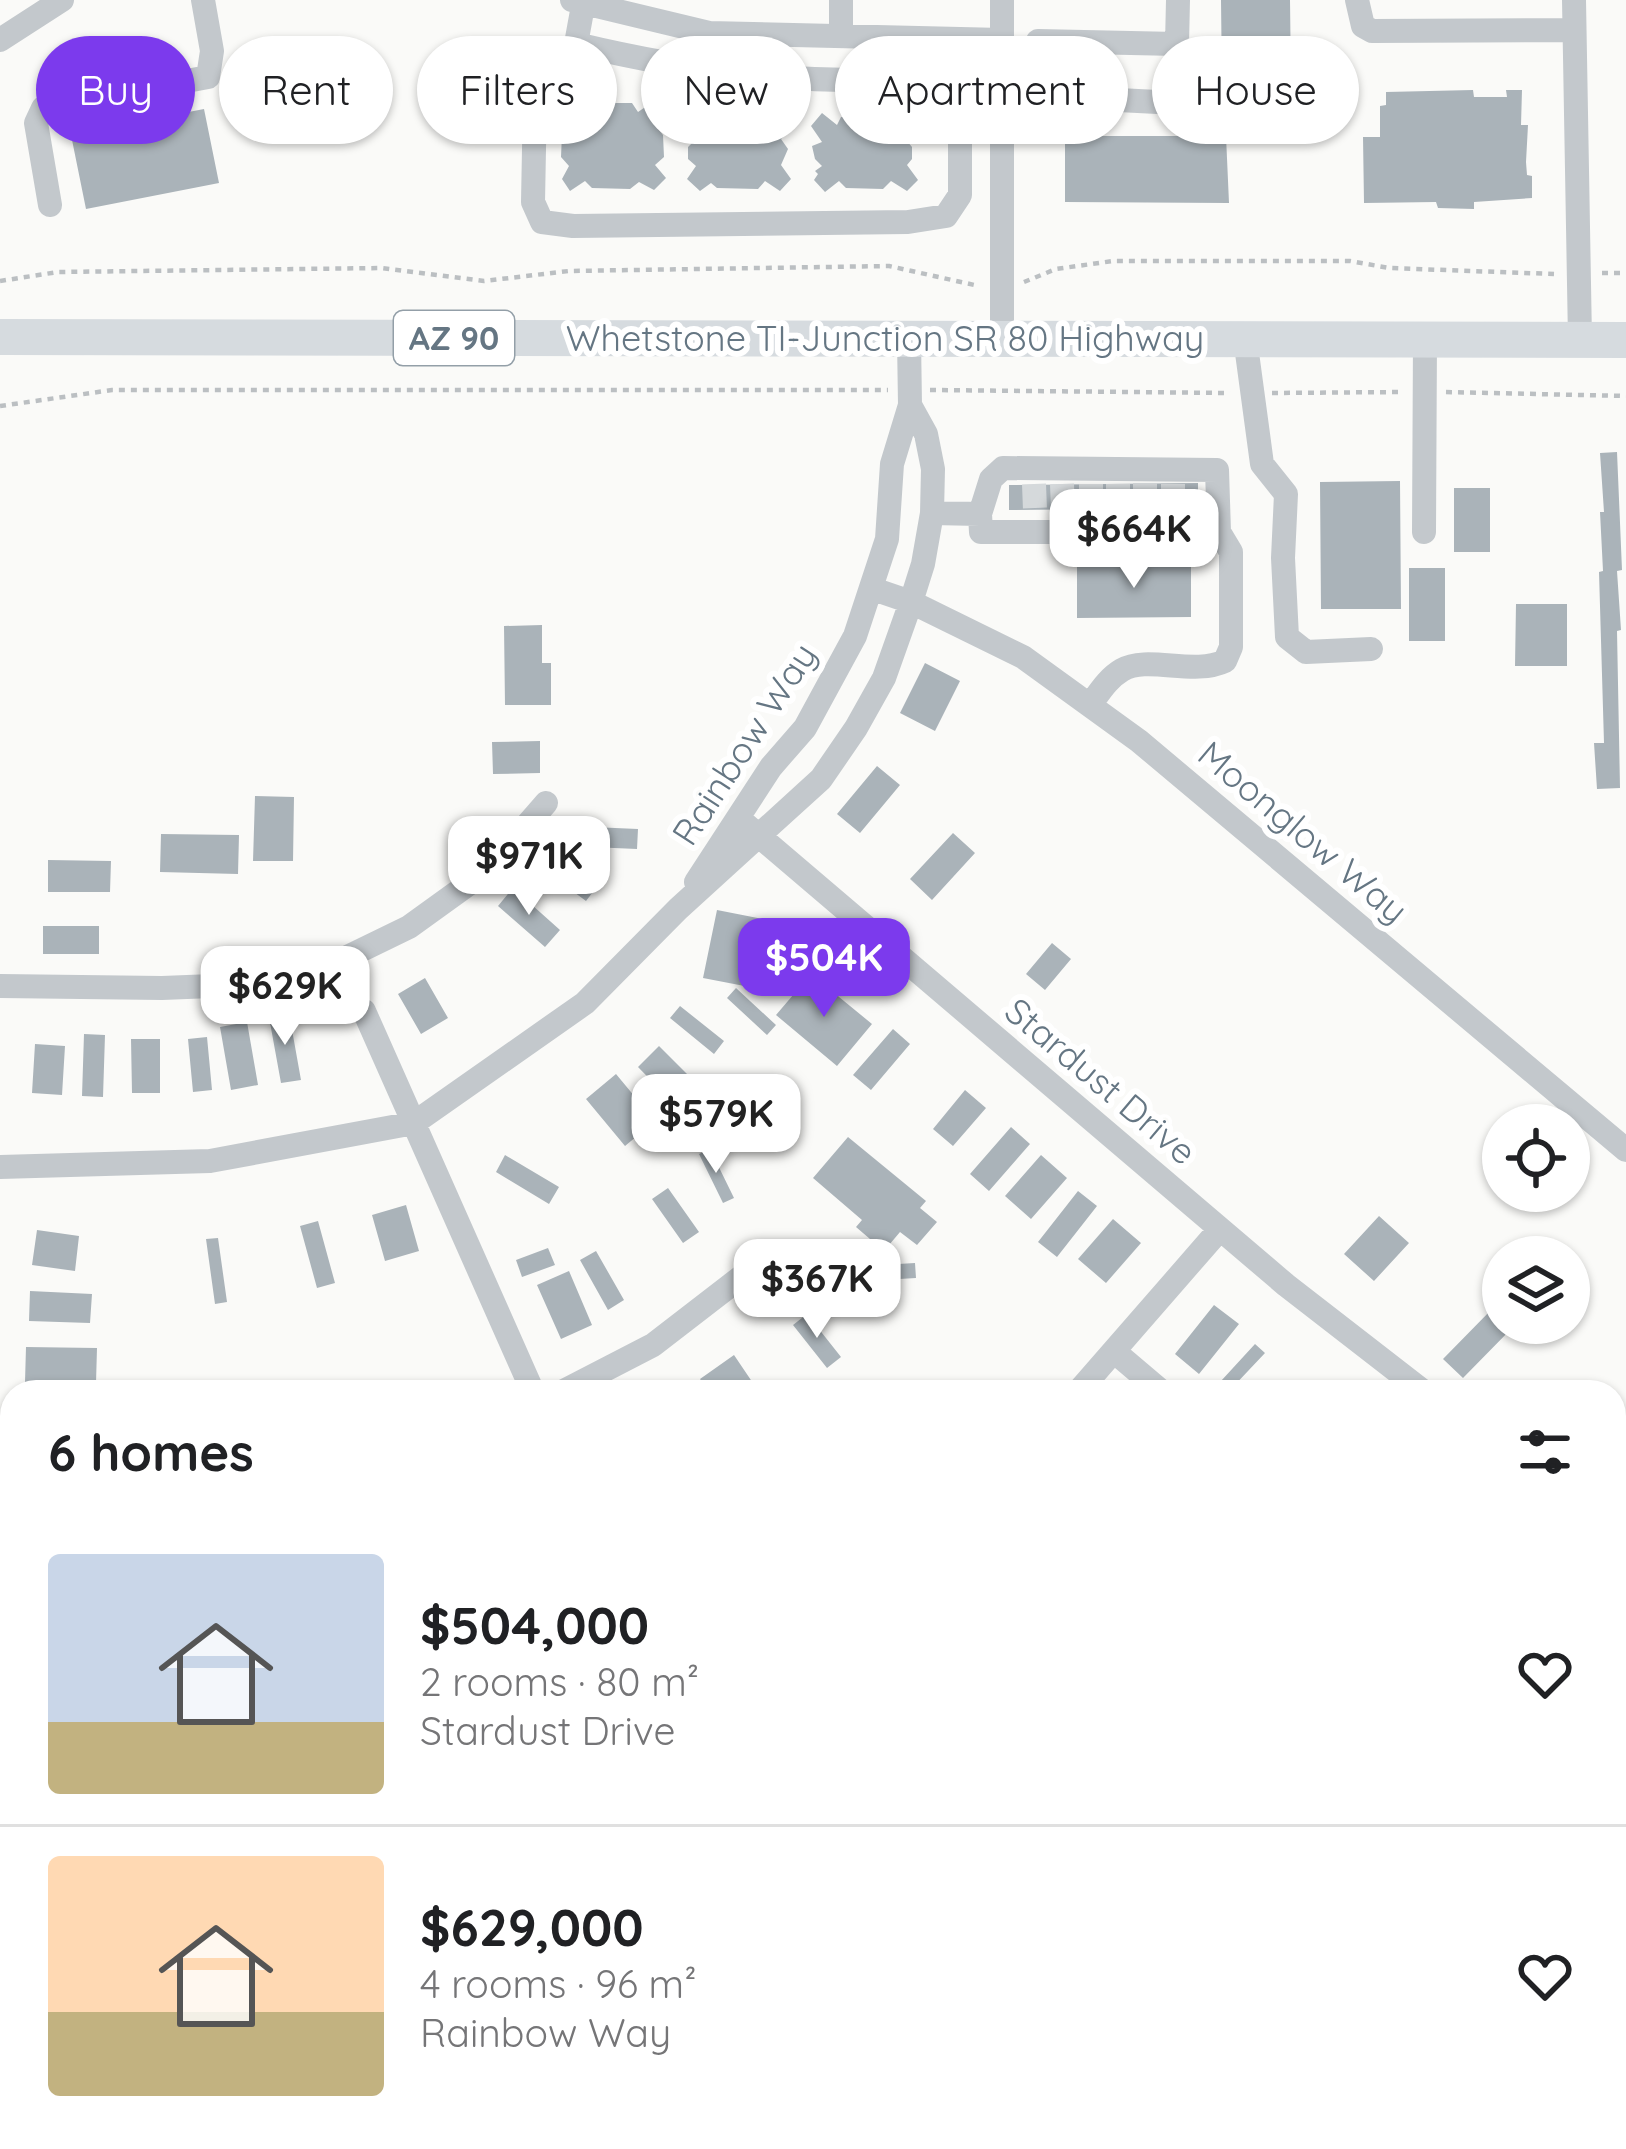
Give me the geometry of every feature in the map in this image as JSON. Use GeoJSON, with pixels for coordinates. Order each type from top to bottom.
{"type":"FeatureCollection","features":[{"type":"Feature","properties":{"kind":"highway","name":"Whetstone TI-Junction SR 80 Highway"},"geometry":{"type":"LineString","coordinates":[[0,337],[1626,340]]}},
{"type":"Feature","properties":{"kind":"street"},"geometry":{"type":"LineString","coordinates":[[0,40],[61,0]]}},
{"type":"Feature","properties":{"kind":"street"},"geometry":{"type":"LineString","coordinates":[[50,205],[36,123],[43,108],[208,77],[212,51],[203,0]]}},
{"type":"Feature","properties":{"kind":"street"},"geometry":{"type":"LineString","coordinates":[[836,36],[841,0]]}},
{"type":"Feature","properties":{"kind":"street"},"geometry":{"type":"LineString","coordinates":[[1002,0],[1002,36]]}},
{"type":"Feature","properties":{"kind":"street"},"geometry":{"type":"LineString","coordinates":[[1177,36],[1178,0]]}},
{"type":"Feature","properties":{"kind":"street"},"geometry":{"type":"LineString","coordinates":[[1357,0],[1363,26],[1372,31],[1574,30]]}},
{"type":"Feature","properties":{"kind":"street"},"geometry":{"type":"LineString","coordinates":[[1574,0],[1580,340]]}},
{"type":"Feature","properties":{"kind":"street"},"geometry":{"type":"LineString","coordinates":[[577,36],[580,1],[709,33],[835,37]]}},
{"type":"Feature","properties":{"kind":"street"},"geometry":{"type":"LineString","coordinates":[[833,80],[835,51]]}},
{"type":"Feature","properties":{"kind":"street"},"geometry":{"type":"LineString","coordinates":[[534,144],[533,202],[542,222],[573,226],[908,222],[946,216],[960,195],[960,110],[947,87],[930,79],[779,80],[617,54]]}},
{"type":"Feature","properties":{"kind":"street"},"geometry":{"type":"LineString","coordinates":[[1002,144],[1002,338]]}},
{"type":"Feature","properties":{"kind":"street"},"geometry":{"type":"LineString","coordinates":[[1245,338],[1262,464],[1286,494],[1287,638],[1306,652],[1372,649]]}},
{"type":"Feature","properties":{"kind":"street","name":"Rainbow Way"},"geometry":{"type":"LineString","coordinates":[[678,909],[771,767],[805,728],[833,680],[873,589],[887,538],[892,464],[910,398],[909,339]]}},
{"type":"Feature","properties":{"kind":"street"},"geometry":{"type":"LineString","coordinates":[[1424,532],[1425,339]]}},
{"type":"Feature","properties":{"kind":"street","name":"Rainbow Way"},"geometry":{"type":"LineString","coordinates":[[0,1166],[210,1161],[414,1123],[585,1004],[678,909],[821,779],[884,678],[923,564],[932,513],[933,469],[926,434],[910,398]]}},
{"type":"Feature","properties":{"kind":"street"},"geometry":{"type":"LineString","coordinates":[[1217,491],[1262,464]]}},
{"type":"Feature","properties":{"kind":"street"},"geometry":{"type":"LineString","coordinates":[[1090,705],[1127,666],[1210,668],[1226,661],[1231,647],[1231,552],[1219,532],[1173,498],[1034,499],[1003,468],[991,479],[980,514],[981,532],[1034,499],[1063,499],[1090,499],[1173,498],[1217,470],[1219,532]]}},
{"type":"Feature","properties":{"kind":"street"},"geometry":{"type":"LineString","coordinates":[[932,513],[980,514]]}},
{"type":"Feature","properties":{"kind":"street","name":"Moonglow Way"},"geometry":{"type":"LineString","coordinates":[[873,589],[911,602],[1023,657],[1139,741],[1626,1150]]}},
{"type":"Feature","properties":{"kind":"street"},"geometry":{"type":"LineString","coordinates":[[0,986],[264,984],[334,963],[409,927],[488,870],[547,803]]}},
{"type":"Feature","properties":{"kind":"street","name":"Stardust Drive"},"geometry":{"type":"LineString","coordinates":[[738,818],[1220,1229],[1409,1380]]}},
{"type":"Feature","properties":{"kind":"street"},"geometry":{"type":"LineString","coordinates":[[364,1011],[527,1380]]}},
{"type":"Feature","properties":{"kind":"street"},"geometry":{"type":"LineString","coordinates":[[1090,1380],[1220,1229]]}},
{"type":"Feature","properties":{"kind":"street"},"geometry":{"type":"LineString","coordinates":[[585,1380],[653,1345],[758,1264]]}},
{"type":"Feature","properties":{"kind":"street"},"geometry":{"type":"LineString","coordinates":[[1116,1353],[1148,1380]]}},
{"type":"Feature","properties":{"kind":"path"},"geometry":{"type":"LineString","coordinates":[[0,281],[58,272],[382,268],[484,281],[569,271],[889,266],[1002,292],[1056,269],[1113,261],[1350,261],[1389,268],[1626,273]]}},
{"type":"Feature","properties":{"kind":"path"},"geometry":{"type":"LineString","coordinates":[[0,406],[112,390],[910,398],[1425,391],[1626,396]]}},
{"type":"Feature","properties":{"kind":"building"},"geometry":{"type":"Polygon","coordinates":[[[1221,0],[1290,0],[1290,36],[1221,36],[1221,0]]]}},
{"type":"Feature","properties":{"kind":"building"},"geometry":{"type":"Polygon","coordinates":[[[1473,90],[1474,97],[1507,97],[1506,90],[1522,90],[1521,125],[1528,125],[1526,162],[1527,175],[1532,176],[1532,198],[1474,202],[1474,209],[1438,208],[1436,202],[1364,203],[1363,137],[1380,137],[1380,106],[1386,105],[1386,92],[1473,90]]]}},
{"type":"Feature","properties":{"kind":"building"},"geometry":{"type":"Polygon","coordinates":[[[617,103],[632,103],[641,110],[641,144],[663,144],[664,157],[655,165],[666,178],[654,190],[639,182],[630,189],[592,188],[585,181],[570,191],[562,179],[569,166],[561,157],[562,144],[617,144],[617,103]]]}},
{"type":"Feature","properties":{"kind":"building"},"geometry":{"type":"Polygon","coordinates":[[[204,109],[219,183],[86,209],[73,144],[195,144],[195,111],[204,109]]]}},
{"type":"Feature","properties":{"kind":"building"},"geometry":{"type":"Polygon","coordinates":[[[822,113],[835,123],[835,144],[910,144],[912,159],[907,165],[918,180],[907,191],[891,181],[883,189],[846,188],[839,181],[825,192],[814,180],[822,166],[812,146],[822,142],[811,126],[822,113]]]}},
{"type":"Feature","properties":{"kind":"building"},"geometry":{"type":"Polygon","coordinates":[[[1128,136],[1152,136],[1152,144],[1226,144],[1229,203],[1065,202],[1065,144],[1128,144],[1128,136]]]}},
{"type":"Feature","properties":{"kind":"building"},"geometry":{"type":"Polygon","coordinates":[[[784,144],[788,149],[781,165],[791,179],[780,191],[765,181],[758,189],[717,188],[711,183],[700,191],[687,179],[696,166],[688,159],[688,147],[784,144]]]}},
{"type":"Feature","properties":{"kind":"building"},"geometry":{"type":"Polygon","coordinates":[[[1617,452],[1622,570],[1617,571],[1620,788],[1597,789],[1594,743],[1604,743],[1600,453],[1617,452]]]}},
{"type":"Feature","properties":{"kind":"building"},"geometry":{"type":"Polygon","coordinates":[[[1400,481],[1401,609],[1321,609],[1320,482],[1400,481]]]}},
{"type":"Feature","properties":{"kind":"building"},"geometry":{"type":"Polygon","coordinates":[[[1198,483],[1198,508],[1009,510],[1009,485],[1198,483]]]}},
{"type":"Feature","properties":{"kind":"building"},"geometry":{"type":"Polygon","coordinates":[[[1454,488],[1490,488],[1490,552],[1454,552],[1454,488]]]}},
{"type":"Feature","properties":{"kind":"building"},"geometry":{"type":"Polygon","coordinates":[[[1191,564],[1191,617],[1077,618],[1077,565],[1191,564]]]}},
{"type":"Feature","properties":{"kind":"building"},"geometry":{"type":"Polygon","coordinates":[[[1409,568],[1445,568],[1445,641],[1409,641],[1409,568]]]}},
{"type":"Feature","properties":{"kind":"building"},"geometry":{"type":"Polygon","coordinates":[[[1516,604],[1567,604],[1567,666],[1515,666],[1516,604]]]}},
{"type":"Feature","properties":{"kind":"building"},"geometry":{"type":"Polygon","coordinates":[[[542,625],[542,663],[551,663],[551,705],[505,705],[504,626],[542,625]]]}},
{"type":"Feature","properties":{"kind":"building"},"geometry":{"type":"Polygon","coordinates":[[[925,663],[960,681],[935,731],[900,713],[925,663]]]}},
{"type":"Feature","properties":{"kind":"building"},"geometry":{"type":"Polygon","coordinates":[[[540,741],[540,773],[493,774],[492,742],[540,741]]]}},
{"type":"Feature","properties":{"kind":"building"},"geometry":{"type":"Polygon","coordinates":[[[877,766],[900,785],[860,833],[837,814],[877,766]]]}},
{"type":"Feature","properties":{"kind":"building"},"geometry":{"type":"Polygon","coordinates":[[[255,796],[294,797],[293,861],[253,861],[255,796]]]}},
{"type":"Feature","properties":{"kind":"building"},"geometry":{"type":"Polygon","coordinates":[[[569,826],[638,829],[637,849],[568,846],[569,826]]]}},
{"type":"Feature","properties":{"kind":"building"},"geometry":{"type":"Polygon","coordinates":[[[953,833],[975,853],[932,900],[910,879],[953,833]]]}},
{"type":"Feature","properties":{"kind":"building"},"geometry":{"type":"Polygon","coordinates":[[[161,834],[239,835],[238,874],[160,872],[161,834]]]}},
{"type":"Feature","properties":{"kind":"building"},"geometry":{"type":"Polygon","coordinates":[[[559,845],[570,855],[562,864],[596,888],[586,901],[551,875],[545,880],[535,869],[559,845]]]}},
{"type":"Feature","properties":{"kind":"building"},"geometry":{"type":"Polygon","coordinates":[[[48,860],[111,861],[110,892],[48,892],[48,860]]]}},
{"type":"Feature","properties":{"kind":"building"},"geometry":{"type":"Polygon","coordinates":[[[513,888],[560,930],[545,947],[498,906],[513,888]]]}},
{"type":"Feature","properties":{"kind":"building"},"geometry":{"type":"Polygon","coordinates":[[[717,910],[773,921],[760,989],[703,978],[717,910]]]}},
{"type":"Feature","properties":{"kind":"building"},"geometry":{"type":"Polygon","coordinates":[[[43,926],[99,926],[99,954],[43,954],[43,926]]]}},
{"type":"Feature","properties":{"kind":"building"},"geometry":{"type":"Polygon","coordinates":[[[1052,943],[1071,959],[1045,990],[1026,974],[1052,943]]]}},
{"type":"Feature","properties":{"kind":"building"},"geometry":{"type":"Polygon","coordinates":[[[811,974],[872,1024],[837,1066],[776,1015],[811,974]]]}},
{"type":"Feature","properties":{"kind":"building"},"geometry":{"type":"Polygon","coordinates":[[[425,978],[448,1018],[421,1034],[398,994],[425,978]]]}},
{"type":"Feature","properties":{"kind":"building"},"geometry":{"type":"Polygon","coordinates":[[[736,988],[776,1025],[767,1035],[727,998],[736,988]]]}},
{"type":"Feature","properties":{"kind":"building"},"geometry":{"type":"Polygon","coordinates":[[[680,1006],[724,1041],[714,1054],[670,1018],[680,1006]]]}},
{"type":"Feature","properties":{"kind":"building"},"geometry":{"type":"Polygon","coordinates":[[[289,1013],[301,1080],[281,1083],[269,1017],[289,1013]]]}},
{"type":"Feature","properties":{"kind":"building"},"geometry":{"type":"Polygon","coordinates":[[[247,1022],[258,1085],[231,1090],[220,1027],[247,1022]]]}},
{"type":"Feature","properties":{"kind":"building"},"geometry":{"type":"Polygon","coordinates":[[[893,1029],[910,1044],[871,1090],[853,1075],[893,1029]]]}},
{"type":"Feature","properties":{"kind":"building"},"geometry":{"type":"Polygon","coordinates":[[[84,1034],[105,1035],[103,1097],[82,1096],[84,1034]]]}},
{"type":"Feature","properties":{"kind":"building"},"geometry":{"type":"Polygon","coordinates":[[[207,1037],[212,1090],[193,1092],[188,1039],[207,1037]]]}},
{"type":"Feature","properties":{"kind":"building"},"geometry":{"type":"Polygon","coordinates":[[[131,1039],[160,1039],[160,1093],[132,1093],[131,1039]]]}},
{"type":"Feature","properties":{"kind":"building"},"geometry":{"type":"Polygon","coordinates":[[[35,1044],[65,1046],[62,1095],[32,1093],[35,1044]]]}},
{"type":"Feature","properties":{"kind":"building"},"geometry":{"type":"Polygon","coordinates":[[[659,1046],[701,1088],[679,1109],[638,1067],[659,1046]]]}},
{"type":"Feature","properties":{"kind":"building"},"geometry":{"type":"Polygon","coordinates":[[[616,1074],[655,1121],[625,1146],[586,1099],[616,1074]]]}},
{"type":"Feature","properties":{"kind":"building"},"geometry":{"type":"Polygon","coordinates":[[[965,1090],[986,1108],[953,1146],[933,1129],[965,1090]]]}},
{"type":"Feature","properties":{"kind":"building"},"geometry":{"type":"Polygon","coordinates":[[[1011,1127],[1030,1144],[989,1191],[970,1174],[1011,1127]]]}},
{"type":"Feature","properties":{"kind":"building"},"geometry":{"type":"Polygon","coordinates":[[[848,1137],[926,1201],[920,1208],[937,1222],[917,1245],[900,1232],[884,1251],[856,1227],[862,1220],[813,1178],[848,1137]]]}},
{"type":"Feature","properties":{"kind":"building"},"geometry":{"type":"Polygon","coordinates":[[[710,1149],[734,1198],[723,1203],[699,1154],[710,1149]]]}},
{"type":"Feature","properties":{"kind":"building"},"geometry":{"type":"Polygon","coordinates":[[[505,1155],[559,1187],[549,1204],[496,1172],[505,1155]]]}},
{"type":"Feature","properties":{"kind":"building"},"geometry":{"type":"Polygon","coordinates":[[[1041,1155],[1067,1178],[1031,1219],[1005,1196],[1041,1155]]]}},
{"type":"Feature","properties":{"kind":"building"},"geometry":{"type":"Polygon","coordinates":[[[668,1188],[699,1232],[683,1243],[652,1199],[668,1188]]]}},
{"type":"Feature","properties":{"kind":"building"},"geometry":{"type":"Polygon","coordinates":[[[1078,1191],[1097,1206],[1057,1257],[1038,1242],[1078,1191]]]}},
{"type":"Feature","properties":{"kind":"building"},"geometry":{"type":"Polygon","coordinates":[[[406,1205],[419,1251],[385,1261],[372,1215],[406,1205]]]}},
{"type":"Feature","properties":{"kind":"building"},"geometry":{"type":"Polygon","coordinates":[[[1379,1216],[1409,1243],[1374,1281],[1344,1254],[1379,1216]]]}},
{"type":"Feature","properties":{"kind":"building"},"geometry":{"type":"Polygon","coordinates":[[[1113,1219],[1141,1243],[1106,1283],[1078,1259],[1113,1219]]]}},
{"type":"Feature","properties":{"kind":"building"},"geometry":{"type":"Polygon","coordinates":[[[318,1221],[335,1283],[317,1288],[300,1226],[318,1221]]]}},
{"type":"Feature","properties":{"kind":"building"},"geometry":{"type":"Polygon","coordinates":[[[37,1230],[79,1236],[75,1271],[32,1265],[37,1230]]]}},
{"type":"Feature","properties":{"kind":"building"},"geometry":{"type":"Polygon","coordinates":[[[218,1238],[227,1302],[215,1304],[206,1239],[218,1238]]]}},
{"type":"Feature","properties":{"kind":"building"},"geometry":{"type":"Polygon","coordinates":[[[548,1248],[555,1265],[522,1277],[516,1260],[548,1248]]]}},
{"type":"Feature","properties":{"kind":"building"},"geometry":{"type":"Polygon","coordinates":[[[596,1251],[624,1300],[608,1310],[580,1260],[596,1251]]]}},
{"type":"Feature","properties":{"kind":"building"},"geometry":{"type":"Polygon","coordinates":[[[915,1263],[916,1278],[849,1282],[848,1267],[915,1263]]]}},
{"type":"Feature","properties":{"kind":"building"},"geometry":{"type":"Polygon","coordinates":[[[569,1271],[592,1325],[561,1339],[537,1285],[569,1271]]]}},
{"type":"Feature","properties":{"kind":"building"},"geometry":{"type":"Polygon","coordinates":[[[30,1291],[92,1294],[90,1323],[29,1321],[30,1291]]]}},
{"type":"Feature","properties":{"kind":"building"},"geometry":{"type":"Polygon","coordinates":[[[1214,1305],[1239,1324],[1199,1374],[1175,1354],[1214,1305]]]}},
{"type":"Feature","properties":{"kind":"building"},"geometry":{"type":"Polygon","coordinates":[[[807,1314],[841,1357],[827,1368],[793,1325],[807,1314]]]}},
{"type":"Feature","properties":{"kind":"building"},"geometry":{"type":"Polygon","coordinates":[[[1482,1319],[1482,1344],[1496,1344],[1463,1378],[1443,1359],[1482,1319]]]}},
{"type":"Feature","properties":{"kind":"building"},"geometry":{"type":"Polygon","coordinates":[[[1255,1344],[1265,1353],[1240,1380],[1222,1380],[1255,1344]]]}},
{"type":"Feature","properties":{"kind":"building"},"geometry":{"type":"Polygon","coordinates":[[[26,1347],[97,1348],[96,1380],[25,1380],[26,1347]]]}},
{"type":"Feature","properties":{"kind":"building"},"geometry":{"type":"Polygon","coordinates":[[[734,1355],[751,1380],[701,1380],[734,1355]]]}},
{"type":"Feature","properties":{"kind":"tunnel"},"geometry":{"type":"LineString","coordinates":[[1145,483],[1145,509]]}},
{"type":"Feature","properties":{"kind":"tunnel"},"geometry":{"type":"LineString","coordinates":[[1173,483],[1173,508]]}},
{"type":"Feature","properties":{"kind":"tunnel"},"geometry":{"type":"LineString","coordinates":[[1034,484],[1035,510]]}},
{"type":"Feature","properties":{"kind":"tunnel"},"geometry":{"type":"LineString","coordinates":[[1062,484],[1063,510]]}},
{"type":"Feature","properties":{"kind":"tunnel"},"geometry":{"type":"LineString","coordinates":[[1091,484],[1091,509]]}},
{"type":"Feature","properties":{"kind":"tunnel"},"geometry":{"type":"LineString","coordinates":[[1118,484],[1118,509]]}}]}
